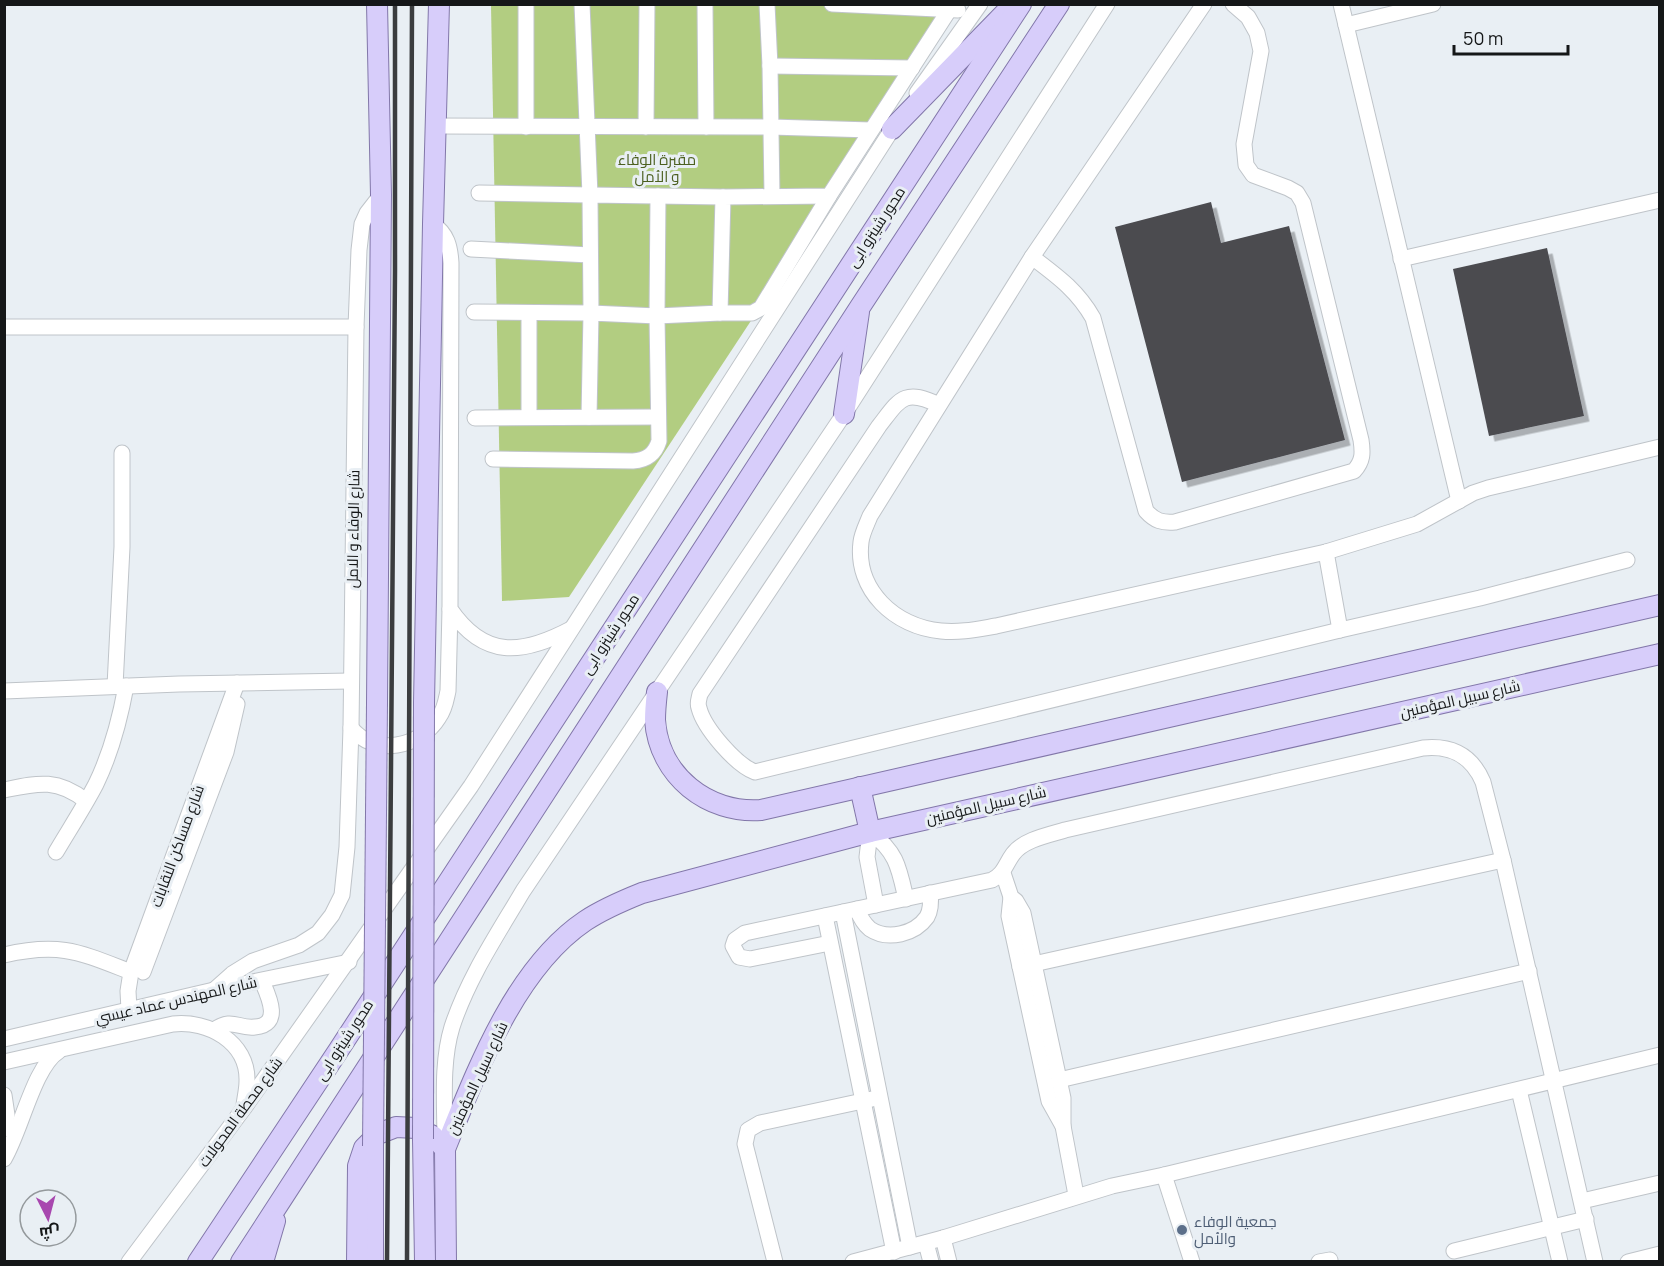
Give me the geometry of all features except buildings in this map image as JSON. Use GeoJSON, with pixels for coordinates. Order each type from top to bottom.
{"type":"FeatureCollection","features":[{"type":"Feature","properties":{"kind":"main road"},"geometry":{"type":"LineString","coordinates":[[373,1262],[381,195],[377,4]]}},
{"type":"Feature","properties":{"kind":"main road"},"geometry":{"type":"LineString","coordinates":[[425,1262],[424,703],[439,4]]}},
{"type":"Feature","properties":{"kind":"main road"},"geometry":{"type":"LineString","coordinates":[[892,129],[1013,4]]}},
{"type":"Feature","properties":{"kind":"main road","name":"محور شينزو ابى"},"geometry":{"type":"LineString","coordinates":[[198,1262],[1020,4]]}},
{"type":"Feature","properties":{"kind":"main road","name":"محور شينزو ابى"},"geometry":{"type":"LineString","coordinates":[[241,1262],[1059,4]]}},
{"type":"Feature","properties":{"kind":"main road"},"geometry":{"type":"LineString","coordinates":[[844,414],[860,307]]}},
{"type":"Feature","properties":{"kind":"main road"},"geometry":{"type":"LineString","coordinates":[[657,692],[655,721],[664,752],[681,779],[699,796],[710,802],[735,810],[761,810],[1659,604]]}},
{"type":"Feature","properties":{"kind":"main road","name":"شارع سبيل المؤمنين"},"geometry":{"type":"LineString","coordinates":[[444,1149],[484,1055],[499,1026],[533,973],[558,943],[583,922],[612,905],[642,893],[870,832],[1659,654]]}},
{"type":"Feature","properties":{"kind":"main road"},"geometry":{"type":"LineString","coordinates":[[860,787],[870,832]]}},
{"type":"Feature","properties":{"kind":"main road"},"geometry":{"type":"LineString","coordinates":[[357,1262],[358,1166],[364,1148],[378,1134],[396,1127],[416,1128],[433,1136],[444,1149],[446,1262]]}},
{"type":"Feature","properties":{"kind":"main road"},"geometry":{"type":"LineString","coordinates":[[263,1262],[284,1196]]}},
{"type":"Feature","properties":{"kind":"street"},"geometry":{"type":"LineString","coordinates":[[525,4],[526,127]]}},
{"type":"Feature","properties":{"kind":"street"},"geometry":{"type":"LineString","coordinates":[[582,4],[591,195],[589,417]]}},
{"type":"Feature","properties":{"kind":"street"},"geometry":{"type":"LineString","coordinates":[[646,4],[646,127]]}},
{"type":"Feature","properties":{"kind":"street"},"geometry":{"type":"LineString","coordinates":[[705,4],[706,127]]}},
{"type":"Feature","properties":{"kind":"street"},"geometry":{"type":"LineString","coordinates":[[767,4],[772,196]]}},
{"type":"Feature","properties":{"kind":"street"},"geometry":{"type":"LineString","coordinates":[[832,4],[978,8]]}},
{"type":"Feature","properties":{"kind":"street"},"geometry":{"type":"LineString","coordinates":[[444,1149],[445,1068],[452,1028],[482,959],[523,891],[844,414],[1107,4]]}},
{"type":"Feature","properties":{"kind":"street"},"geometry":{"type":"LineString","coordinates":[[1204,4],[1032,257],[870,516],[861,541],[861,566],[867,585],[879,602],[896,616],[916,626],[940,631],[975,630],[1326,552],[1417,524],[1488,488],[1659,447]]}},
{"type":"Feature","properties":{"kind":"street"},"geometry":{"type":"LineString","coordinates":[[1032,257],[1073,289],[1085,303],[1093,318],[1146,511],[1154,519],[1164,523],[1175,522],[1354,471],[1361,464],[1363,452],[1361,440],[1303,202],[1297,193],[1288,188],[1253,175],[1246,165],[1244,144],[1261,51],[1257,33],[1248,17],[1233,4]]}},
{"type":"Feature","properties":{"kind":"street"},"geometry":{"type":"LineString","coordinates":[[1341,4],[1459,501]]}},
{"type":"Feature","properties":{"kind":"street"},"geometry":{"type":"LineString","coordinates":[[1346,25],[1433,4]]}},
{"type":"Feature","properties":{"kind":"street"},"geometry":{"type":"LineString","coordinates":[[474,312],[657,316],[752,313],[760,308],[828,196],[952,7]]}},
{"type":"Feature","properties":{"kind":"street","name":"شارع محطة المحولات"},"geometry":{"type":"LineString","coordinates":[[129,1262],[349,962],[471,786],[892,129],[978,8]]}},
{"type":"Feature","properties":{"kind":"street"},"geometry":{"type":"LineString","coordinates":[[770,66],[912,68]]}},
{"type":"Feature","properties":{"kind":"street"},"geometry":{"type":"LineString","coordinates":[[435,126],[771,127],[871,130]]}},
{"type":"Feature","properties":{"kind":"street"},"geometry":{"type":"LineString","coordinates":[[479,193],[828,196]]}},
{"type":"Feature","properties":{"kind":"street","name":"شارع الوفاء و الامل"},"geometry":{"type":"LineString","coordinates":[[214,990],[232,974],[253,961],[299,945],[318,933],[332,915],[342,895],[346,872],[351,728],[359,250],[362,224],[367,213],[381,195]]}},
{"type":"Feature","properties":{"kind":"street"},"geometry":{"type":"LineString","coordinates":[[494,459],[642,460],[656,450],[659,441],[658,196]]}},
{"type":"Feature","properties":{"kind":"street"},"geometry":{"type":"LineString","coordinates":[[720,313],[723,196]]}},
{"type":"Feature","properties":{"kind":"street"},"geometry":{"type":"LineString","coordinates":[[1401,259],[1659,200]]}},
{"type":"Feature","properties":{"kind":"street"},"geometry":{"type":"LineString","coordinates":[[351,728],[358,737],[368,743],[396,746],[421,736],[432,727],[446,704],[450,609],[451,263],[447,239],[433,224]]}},
{"type":"Feature","properties":{"kind":"street"},"geometry":{"type":"LineString","coordinates":[[471,249],[590,255]]}},
{"type":"Feature","properties":{"kind":"street"},"geometry":{"type":"LineString","coordinates":[[529,313],[529,417]]}},
{"type":"Feature","properties":{"kind":"street"},"geometry":{"type":"LineString","coordinates":[[4,327],[356,327]]}},
{"type":"Feature","properties":{"kind":"street"},"geometry":{"type":"LineString","coordinates":[[939,405],[916,396],[901,400],[892,410],[879,426],[700,694],[698,705],[701,714],[720,744],[747,769],[755,772],[1480,598],[1627,560]]}},
{"type":"Feature","properties":{"kind":"street"},"geometry":{"type":"LineString","coordinates":[[475,418],[658,417]]}},
{"type":"Feature","properties":{"kind":"street"},"geometry":{"type":"LineString","coordinates":[[56,852],[96,784],[117,727],[120,686],[122,453]]}},
{"type":"Feature","properties":{"kind":"street"},"geometry":{"type":"LineString","coordinates":[[1326,552],[1340,630]]}},
{"type":"Feature","properties":{"kind":"street"},"geometry":{"type":"LineString","coordinates":[[450,609],[468,631],[477,638],[511,648],[535,646],[574,628]]}},
{"type":"Feature","properties":{"kind":"street"},"geometry":{"type":"LineString","coordinates":[[4,691],[350,681]]}},
{"type":"Feature","properties":{"kind":"street","name":"شارع مساكن النقابات"},"geometry":{"type":"LineString","coordinates":[[129,1010],[128,991],[160,912],[221,745],[237,683]]}},
{"type":"Feature","properties":{"kind":"street"},"geometry":{"type":"LineString","coordinates":[[221,745],[238,701]]}},
{"type":"Feature","properties":{"kind":"street"},"geometry":{"type":"LineString","coordinates":[[830,943],[750,959],[744,959],[735,952],[735,940],[745,933],[992,880],[1003,873],[1012,855],[1018,849],[1065,830],[1423,748],[1436,747],[1460,753],[1478,771],[1503,860],[1595,1262]]}},
{"type":"Feature","properties":{"kind":"street"},"geometry":{"type":"LineString","coordinates":[[4,789],[49,783],[75,792],[86,801]]}},
{"type":"Feature","properties":{"kind":"street"},"geometry":{"type":"LineString","coordinates":[[876,905],[867,857],[870,832],[885,842],[896,859],[906,899]]}},
{"type":"Feature","properties":{"kind":"street"},"geometry":{"type":"LineString","coordinates":[[1027,966],[1503,860]]}},
{"type":"Feature","properties":{"kind":"street"},"geometry":{"type":"LineString","coordinates":[[1003,873],[1011,897],[1023,913],[1027,966],[1049,1101],[1063,1126]]}},
{"type":"Feature","properties":{"kind":"street"},"geometry":{"type":"LineString","coordinates":[[850,911],[870,929],[880,933],[902,934],[912,930],[928,915],[931,904],[930,893]]}},
{"type":"Feature","properties":{"kind":"street"},"geometry":{"type":"LineString","coordinates":[[850,911],[880,1097],[910,1247]]}},
{"type":"Feature","properties":{"kind":"street"},"geometry":{"type":"LineString","coordinates":[[825,916],[894,1252]]}},
{"type":"Feature","properties":{"kind":"street"},"geometry":{"type":"LineString","coordinates":[[4,955],[41,948],[69,950],[137,972]]}},
{"type":"Feature","properties":{"kind":"street","name":"شارع المهندس عماد عيسي"},"geometry":{"type":"LineString","coordinates":[[4,1039],[214,990],[349,962]]}},
{"type":"Feature","properties":{"kind":"street"},"geometry":{"type":"LineString","coordinates":[[1027,966],[1059,1080],[1064,1107],[1063,1126],[1076,1195]]}},
{"type":"Feature","properties":{"kind":"street"},"geometry":{"type":"LineString","coordinates":[[1059,1080],[1529,971]]}},
{"type":"Feature","properties":{"kind":"street"},"geometry":{"type":"LineString","coordinates":[[214,1030],[228,1023],[254,1028],[265,1023],[272,1013],[272,1007],[262,981]]}},
{"type":"Feature","properties":{"kind":"street","name":"شارع المهندس عماد عيسي"},"geometry":{"type":"LineString","coordinates":[[4,1062],[184,1023],[204,1026],[214,1030],[231,1043],[242,1060],[248,1081],[244,1107]]}},
{"type":"Feature","properties":{"kind":"street"},"geometry":{"type":"LineString","coordinates":[[4,1159],[12,1146],[44,1066],[62,1049]]}},
{"type":"Feature","properties":{"kind":"street"},"geometry":{"type":"LineString","coordinates":[[853,1262],[943,1238],[1076,1195],[1659,1055]]}},
{"type":"Feature","properties":{"kind":"street"},"geometry":{"type":"LineString","coordinates":[[1519,1090],[1560,1262]]}},
{"type":"Feature","properties":{"kind":"street"},"geometry":{"type":"LineString","coordinates":[[4,1095],[8,1115],[4,1129]]}},
{"type":"Feature","properties":{"kind":"street"},"geometry":{"type":"LineString","coordinates":[[775,1262],[745,1144],[748,1130],[760,1123],[880,1097]]}},
{"type":"Feature","properties":{"kind":"street"},"geometry":{"type":"LineString","coordinates":[[1164,1175],[1192,1262]]}},
{"type":"Feature","properties":{"kind":"street"},"geometry":{"type":"LineString","coordinates":[[1582,1201],[1659,1183]]}},
{"type":"Feature","properties":{"kind":"street"},"geometry":{"type":"LineString","coordinates":[[1454,1251],[1586,1218]]}},
{"type":"Feature","properties":{"kind":"street"},"geometry":{"type":"LineString","coordinates":[[943,1238],[949,1262]]}},
{"type":"Feature","properties":{"kind":"street"},"geometry":{"type":"LineString","coordinates":[[926,1243],[931,1262]]}},
{"type":"Feature","properties":{"kind":"street"},"geometry":{"type":"LineString","coordinates":[[1629,1261],[1659,1254]]}},
{"type":"Feature","properties":{"kind":"green space","name":"مقبرة الوفاء و الأمل"},"geometry":{"type":"Polygon","coordinates":[[[491,5],[959,5],[569,597],[502,601],[491,5]]]}},
{"type":"Feature","properties":{"kind":"railway"},"geometry":{"type":"LineString","coordinates":[[387,1262],[395,4]]}},
{"type":"Feature","properties":{"kind":"railway"},"geometry":{"type":"LineString","coordinates":[[407,1262],[412,4]]}},
{"type":"Feature","properties":{"kind":"place","name":"جمعية الوفاء والأمل"},"geometry":{"type":"Point","coordinates":[1182,1230]}}]}
